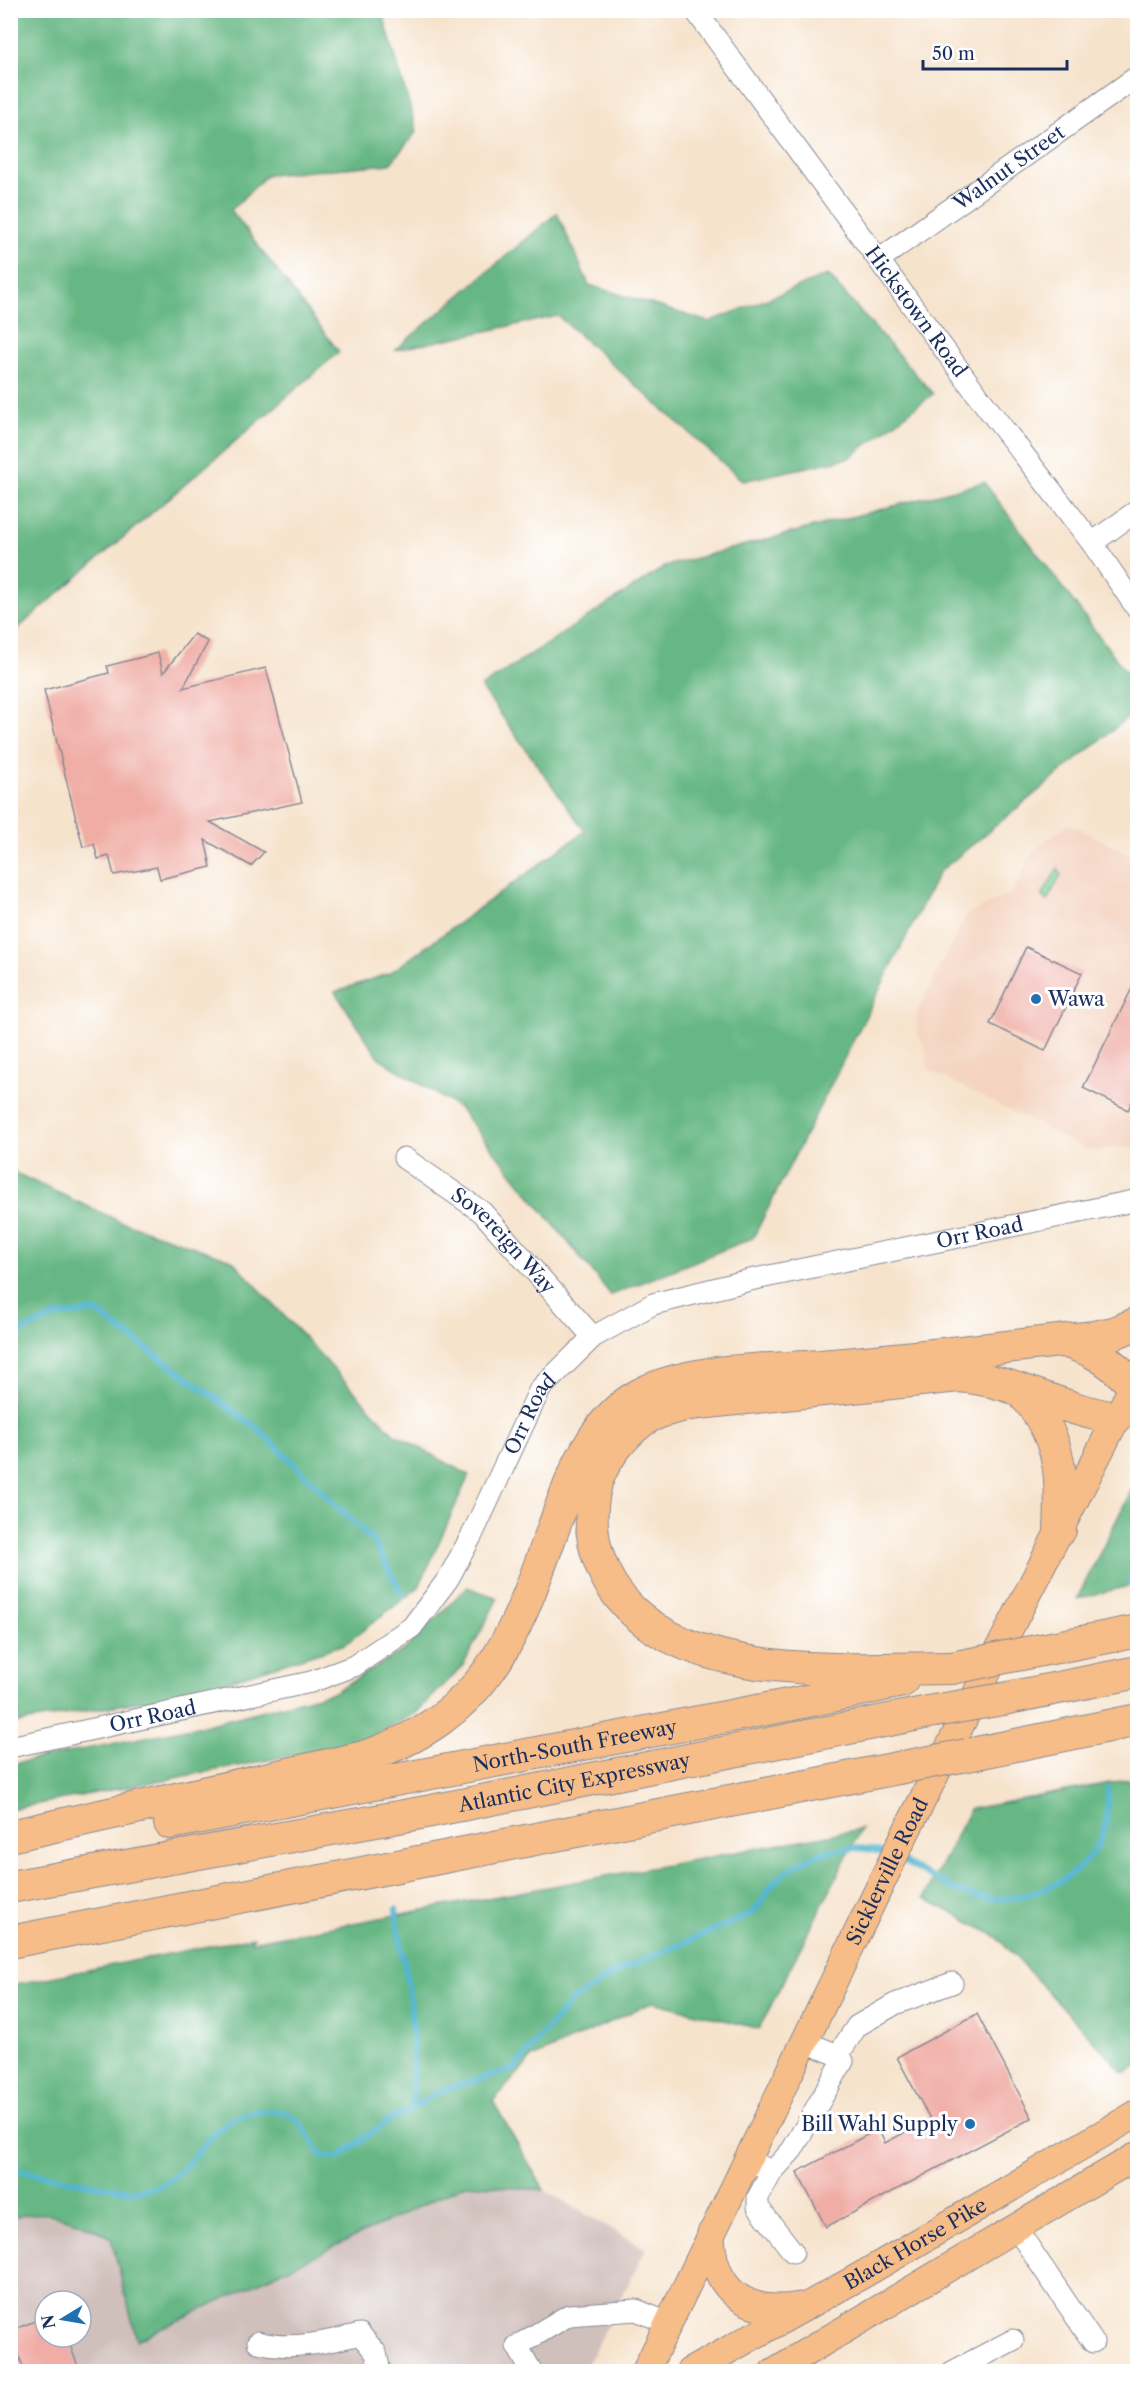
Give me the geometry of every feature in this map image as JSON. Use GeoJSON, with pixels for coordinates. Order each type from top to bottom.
{"type":"FeatureCollection","features":[{"type":"Feature","properties":{"kind":"highway"},"geometry":{"type":"LineString","coordinates":[[10,1836],[364,1757],[399,1745],[448,1716],[479,1685],[506,1647],[572,1479],[588,1445],[609,1418],[638,1395],[663,1384],[715,1374],[831,1365],[1062,1341],[1114,1333],[1137,1323]]}},
{"type":"Feature","properties":{"kind":"highway"},"geometry":{"type":"LineString","coordinates":[[1062,1341],[1099,1354],[1135,1381]]}},
{"type":"Feature","properties":{"kind":"highway"},"geometry":{"type":"LineString","coordinates":[[952,1668],[805,1667],[757,1663],[717,1654],[680,1641],[647,1623],[619,1596],[599,1564],[592,1527],[594,1490],[606,1460],[642,1421],[661,1411],[689,1404],[958,1376],[979,1378],[1020,1390],[1064,1407],[1116,1418]]}},
{"type":"Feature","properties":{"kind":"highway"},"geometry":{"type":"LineString","coordinates":[[1020,1390],[1046,1423],[1058,1455],[1062,1488],[1060,1530]]}},
{"type":"Feature","properties":{"kind":"highway","name":"North-South Freeway"},"geometry":{"type":"LineString","coordinates":[[10,1853],[793,1704],[952,1668],[1137,1631]]}},
{"type":"Feature","properties":{"kind":"highway","name":"Atlantic City Expressway"},"geometry":{"type":"LineString","coordinates":[[10,1887],[426,1812],[1137,1672]]}},
{"type":"Feature","properties":{"kind":"highway"},"geometry":{"type":"LineString","coordinates":[[10,1942],[1137,1720]]}},
{"type":"Feature","properties":{"kind":"highway"},"geometry":{"type":"LineString","coordinates":[[967,1755],[1137,1736]]}},
{"type":"Feature","properties":{"kind":"main road","name":"Sicklerville Road"},"geometry":{"type":"LineString","coordinates":[[645,2372],[893,1860],[1135,1381]]}},
{"type":"Feature","properties":{"kind":"main road","name":"Black Horse Pike"},"geometry":{"type":"LineString","coordinates":[[690,2372],[1137,2113]]}},
{"type":"Feature","properties":{"kind":"main road"},"geometry":{"type":"LineString","coordinates":[[1101,2135],[1128,2160]]}},
{"type":"Feature","properties":{"kind":"main road","name":"Black Horse Pike"},"geometry":{"type":"LineString","coordinates":[[782,2369],[1128,2160]]}},
{"type":"Feature","properties":{"kind":"main road"},"geometry":{"type":"LineString","coordinates":[[711,2233],[712,2255],[717,2270],[733,2293],[753,2306],[773,2309],[810,2304]]}},
{"type":"Feature","properties":{"kind":"street","name":"Hickstown Road"},"geometry":{"type":"LineString","coordinates":[[694,10],[880,259],[982,401],[1092,543],[1137,610]]}},
{"type":"Feature","properties":{"kind":"street","name":"Walnut Street"},"geometry":{"type":"LineString","coordinates":[[880,259],[1137,76]]}},
{"type":"Feature","properties":{"kind":"street"},"geometry":{"type":"LineString","coordinates":[[1092,543],[1137,510]]}},
{"type":"Feature","properties":{"kind":"street","name":"Sovereign Way"},"geometry":{"type":"LineString","coordinates":[[404,1158],[482,1212],[593,1337]]}},
{"type":"Feature","properties":{"kind":"street","name":"Orr Road"},"geometry":{"type":"LineString","coordinates":[[10,1747],[311,1682],[354,1666],[412,1627],[448,1578],[472,1535],[540,1389],[593,1337],[653,1304],[750,1280],[1137,1200]]}},
{"type":"Feature","properties":{"kind":"street"},"geometry":{"type":"LineString","coordinates":[[838,2055],[856,2026],[896,2004],[952,1983]]}},
{"type":"Feature","properties":{"kind":"street"},"geometry":{"type":"LineString","coordinates":[[793,2252],[758,2207],[758,2198],[772,2172],[792,2150],[843,2061],[838,2055],[805,2042]]}},
{"type":"Feature","properties":{"kind":"street"},"geometry":{"type":"LineString","coordinates":[[748,2159],[772,2172]]}},
{"type":"Feature","properties":{"kind":"street"},"geometry":{"type":"LineString","coordinates":[[1016,2228],[1093,2342]]}},
{"type":"Feature","properties":{"kind":"street"},"geometry":{"type":"LineString","coordinates":[[532,2372],[517,2346],[570,2315],[636,2310],[668,2323]]}},
{"type":"Feature","properties":{"kind":"street"},"geometry":{"type":"LineString","coordinates":[[258,2342],[271,2346],[324,2343],[360,2334],[376,2353],[380,2372]]}},
{"type":"Feature","properties":{"kind":"street"},"geometry":{"type":"LineString","coordinates":[[952,2372],[1013,2340]]}},
{"type":"Feature","properties":{"kind":"shaded area","name":"Wawa"},"geometry":{"type":"Polygon","coordinates":[[[1069,823],[1137,858],[1137,1148],[1110,1148],[1099,1152],[1086,1149],[929,1070],[926,1051],[918,1033],[917,1012],[967,914],[1012,893],[1034,850],[1069,823]]]}},
{"type":"Feature","properties":{"kind":"shaded area"},"geometry":{"type":"Polygon","coordinates":[[[466,2184],[544,2190],[646,2249],[584,2371],[11,2372],[10,2219],[24,2213],[78,2220],[111,2238],[137,2340],[466,2184]]]}},
{"type":"Feature","properties":{"kind":"green space"},"geometry":{"type":"Polygon","coordinates":[[[11,10],[382,11],[417,131],[390,164],[267,175],[231,210],[339,352],[11,634],[11,10]]]}},
{"type":"Feature","properties":{"kind":"green space"},"geometry":{"type":"Polygon","coordinates":[[[557,213],[589,285],[709,322],[828,275],[933,394],[849,458],[743,481],[558,316],[395,350],[557,213]]]}},
{"type":"Feature","properties":{"kind":"green space"},"geometry":{"type":"Polygon","coordinates":[[[984,482],[1137,687],[1137,710],[939,872],[753,1238],[611,1295],[459,1108],[379,1058],[335,992],[390,973],[585,831],[481,687],[666,566],[984,482]]]}},
{"type":"Feature","properties":{"kind":"green space"},"geometry":{"type":"Polygon","coordinates":[[[1058,868],[1061,874],[1047,901],[1042,896],[1058,868]]]}},
{"type":"Feature","properties":{"kind":"green space"},"geometry":{"type":"Polygon","coordinates":[[[11,1171],[119,1221],[232,1260],[393,1433],[469,1475],[419,1587],[345,1644],[189,1693],[11,1724],[11,1171]]]}},
{"type":"Feature","properties":{"kind":"green space"},"geometry":{"type":"Polygon","coordinates":[[[1137,1479],[1137,1584],[1077,1599],[1137,1479]]]}},
{"type":"Feature","properties":{"kind":"green space"},"geometry":{"type":"Polygon","coordinates":[[[467,1587],[498,1598],[463,1666],[415,1714],[358,1743],[11,1809],[11,1764],[206,1725],[334,1692],[404,1650],[467,1587]]]}},
{"type":"Feature","properties":{"kind":"green space"},"geometry":{"type":"Polygon","coordinates":[[[1137,1778],[1138,2065],[1124,2073],[997,1937],[924,1898],[970,1809],[1137,1778]]]}},
{"type":"Feature","properties":{"kind":"green space"},"geometry":{"type":"Polygon","coordinates":[[[861,1829],[759,2029],[653,2002],[532,2058],[493,2101],[544,2190],[466,2184],[137,2340],[111,2238],[88,2226],[62,2217],[36,2214],[11,2219],[11,1985],[254,1937],[251,1942],[861,1829]]]}},
{"type":"Feature","properties":{"kind":"building"},"geometry":{"type":"Polygon","coordinates":[[[194,634],[208,642],[183,688],[266,668],[302,802],[210,822],[264,852],[251,866],[205,840],[211,867],[160,879],[157,867],[114,875],[109,856],[98,859],[94,844],[83,847],[44,690],[109,673],[107,666],[158,653],[163,673],[194,634]]]}},
{"type":"Feature","properties":{"kind":"building","name":"Wawa"},"geometry":{"type":"Polygon","coordinates":[[[1026,947],[1082,973],[1045,1051],[990,1024],[1026,947]]]}},
{"type":"Feature","properties":{"kind":"building","name":"Wawa"},"geometry":{"type":"Polygon","coordinates":[[[1137,978],[1137,1091],[1128,1110],[1083,1088],[1137,978]]]}},
{"type":"Feature","properties":{"kind":"building","name":"Bill Wahl Supply"},"geometry":{"type":"Polygon","coordinates":[[[977,2014],[1032,2118],[826,2227],[797,2172],[878,2129],[885,2143],[930,2119],[897,2057],[977,2014]]]}},
{"type":"Feature","properties":{"kind":"building"},"geometry":{"type":"Polygon","coordinates":[[[33,2322],[33,2349],[71,2349],[80,2372],[25,2372],[10,2331],[33,2322]]]}},
{"type":"Feature","properties":{"kind":"waterway"},"geometry":{"type":"LineString","coordinates":[[10,1337],[56,1316],[95,1311],[257,1428],[374,1542],[402,1594]]}},
{"type":"Feature","properties":{"kind":"waterway"},"geometry":{"type":"LineString","coordinates":[[1130,1583],[1138,1545]]}},
{"type":"Feature","properties":{"kind":"waterway"},"geometry":{"type":"LineString","coordinates":[[900,1860],[951,1888],[973,1896],[1002,1899],[1040,1891],[1058,1883],[1088,1859],[1105,1826],[1108,1789]]}},
{"type":"Feature","properties":{"kind":"waterway"},"geometry":{"type":"LineString","coordinates":[[10,2169],[130,2191],[151,2189],[170,2180],[224,2125],[251,2113],[269,2111],[291,2115],[305,2129],[321,2156],[338,2158],[389,2120],[412,2109],[439,2091],[514,2069],[570,2002],[618,1971],[749,1915],[757,1908],[774,1883],[798,1864],[813,1857],[843,1849],[859,1848],[888,1855]]}},
{"type":"Feature","properties":{"kind":"waterway"},"geometry":{"type":"LineString","coordinates":[[396,1909],[409,1989],[413,2055],[412,2109]]}},
{"type":"Feature","properties":{"kind":"place","name":"Wawa"},"geometry":{"type":"Point","coordinates":[1036,999]}},
{"type":"Feature","properties":{"kind":"place","name":"Bill Wahl Supply"},"geometry":{"type":"Point","coordinates":[970,2124]}}]}
